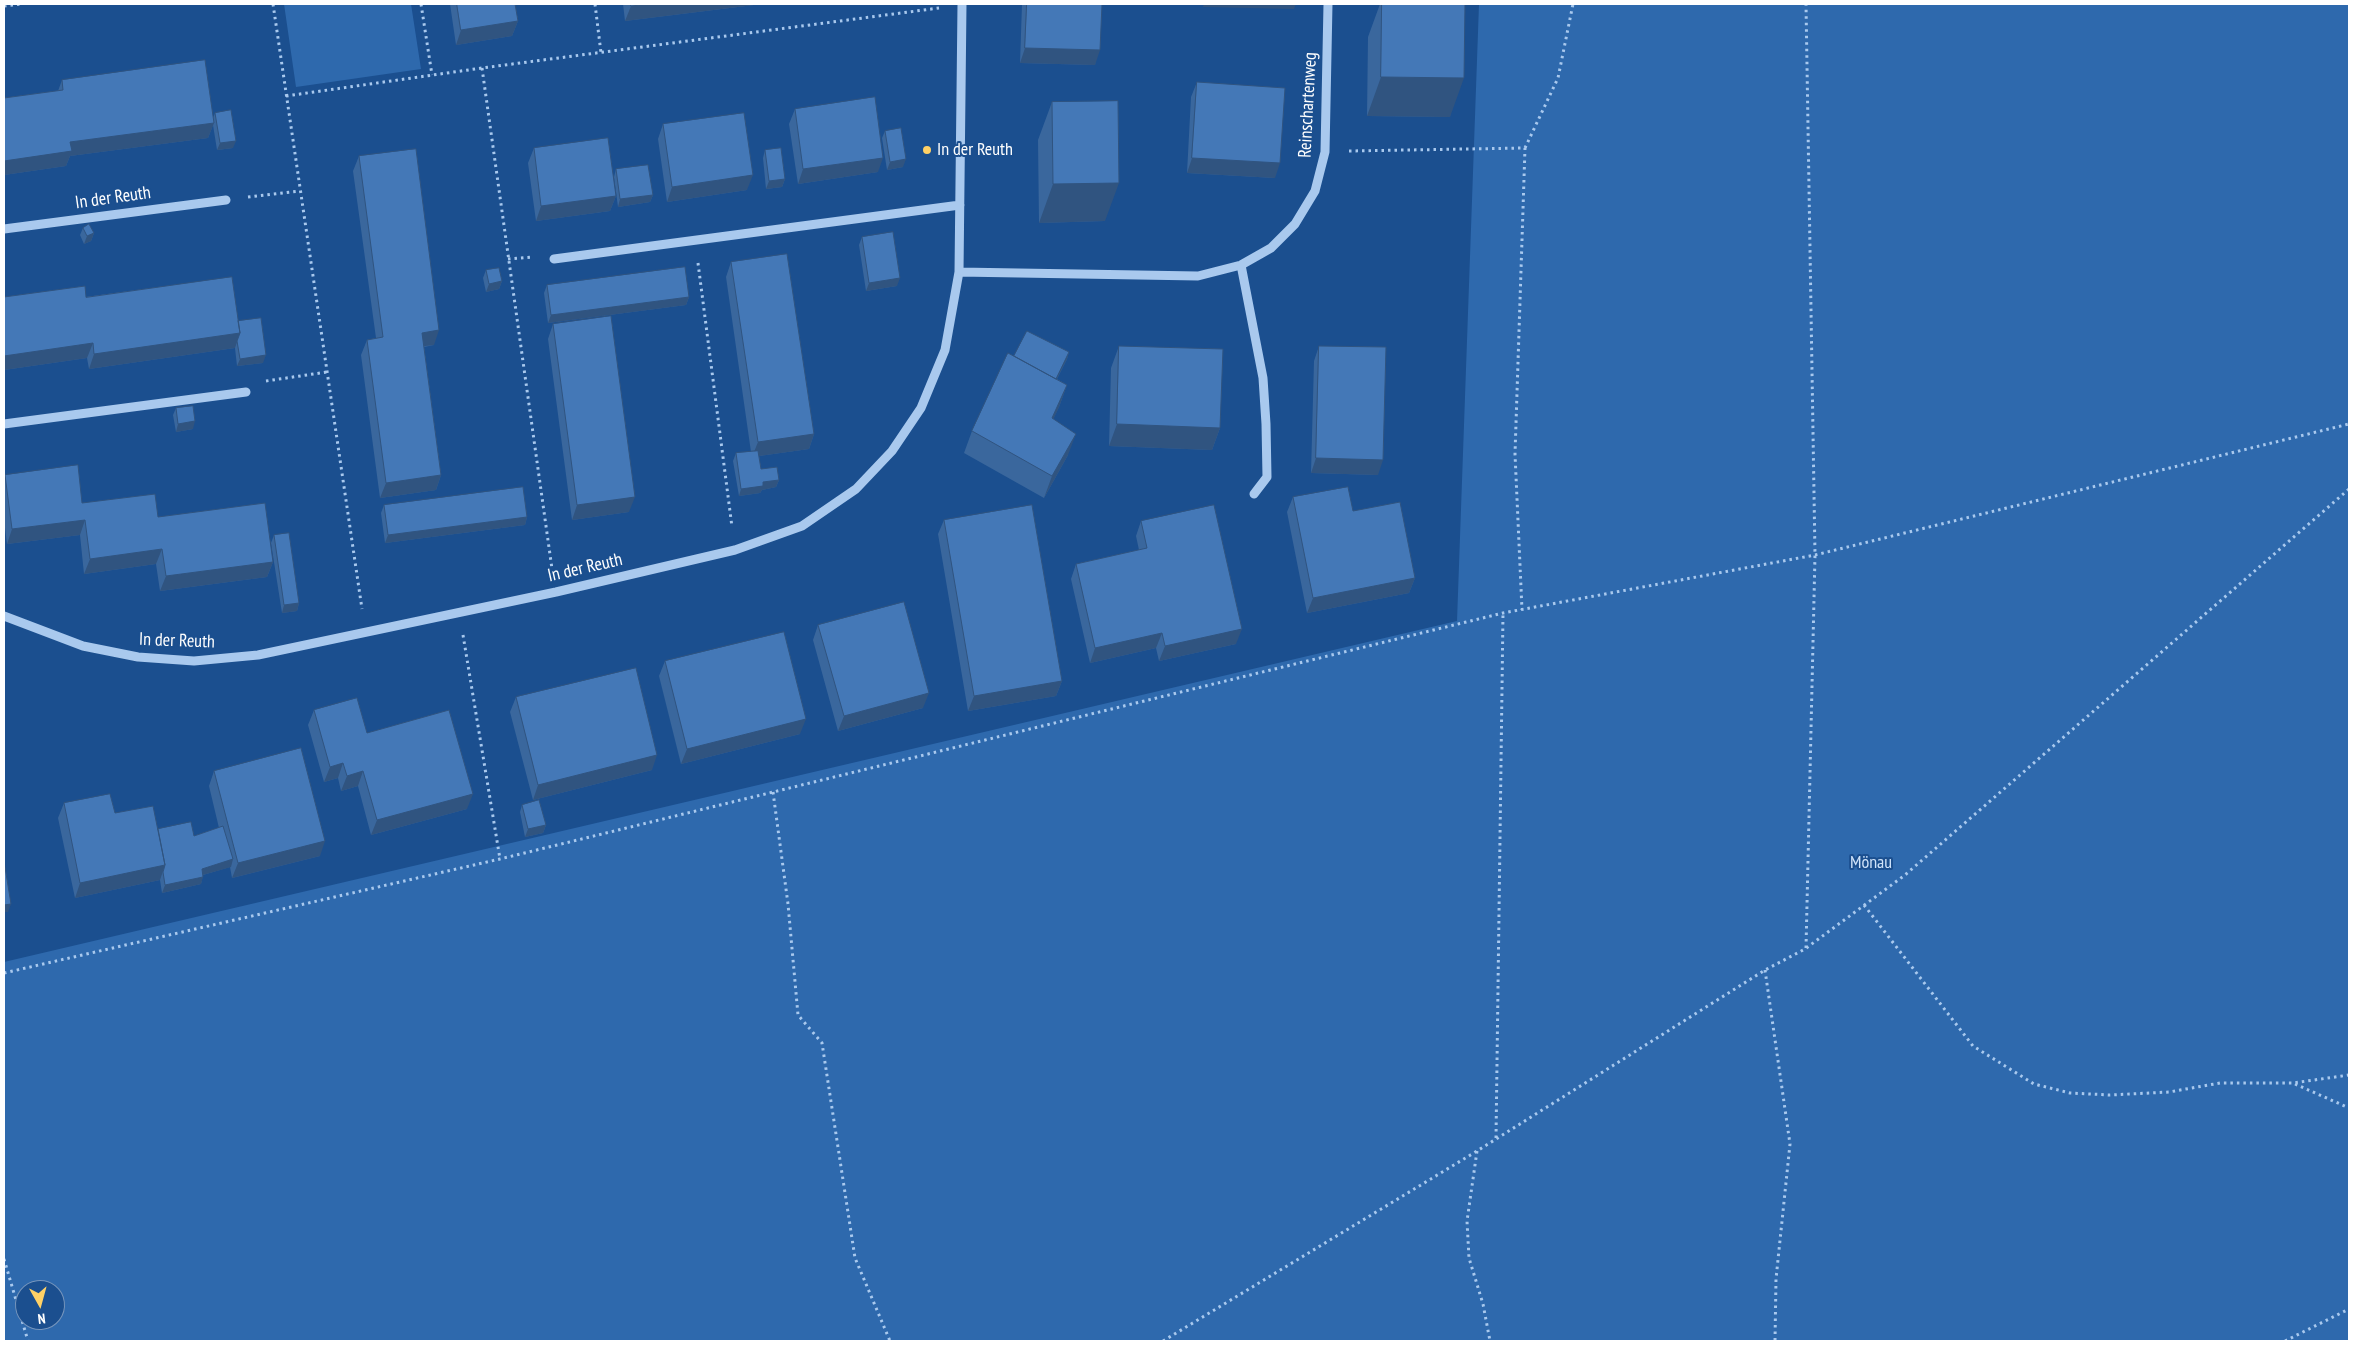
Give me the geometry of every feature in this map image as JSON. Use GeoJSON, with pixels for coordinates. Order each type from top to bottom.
{"type":"FeatureCollection","features":[{"type":"Feature","properties":{"kind":"street","name":"Reinschartenweg"},"geometry":{"type":"LineString","coordinates":[[959,272],[1198,276],[1241,265],[1272,248],[1295,224],[1315,191],[1325,152],[1328,4]]}},
{"type":"Feature","properties":{"kind":"street","name":"In der Reuth"},"geometry":{"type":"LineString","coordinates":[[4,616],[83,646],[138,657],[194,661],[258,655],[556,592],[735,550],[802,526],[856,490],[892,451],[921,408],[945,350],[959,272],[962,5]]}},
{"type":"Feature","properties":{"kind":"street","name":"In der Reuth"},"geometry":{"type":"LineString","coordinates":[[4,229],[226,200]]}},
{"type":"Feature","properties":{"kind":"street"},"geometry":{"type":"LineString","coordinates":[[554,259],[960,204]]}},
{"type":"Feature","properties":{"kind":"street"},"geometry":{"type":"LineString","coordinates":[[1241,265],[1263,378],[1266,424],[1267,477],[1254,494]]}},
{"type":"Feature","properties":{"kind":"street"},"geometry":{"type":"LineString","coordinates":[[4,424],[246,392]]}},
{"type":"Feature","properties":{"kind":"path"},"geometry":{"type":"LineString","coordinates":[[4,6],[22,4]]}},
{"type":"Feature","properties":{"kind":"path"},"geometry":{"type":"LineString","coordinates":[[273,4],[365,632]]}},
{"type":"Feature","properties":{"kind":"path"},"geometry":{"type":"LineString","coordinates":[[421,4],[432,76]]}},
{"type":"Feature","properties":{"kind":"path"},"geometry":{"type":"LineString","coordinates":[[595,4],[601,53]]}},
{"type":"Feature","properties":{"kind":"path"},"geometry":{"type":"LineString","coordinates":[[1522,610],[1515,454],[1525,148],[1558,78],[1573,4]]}},
{"type":"Feature","properties":{"kind":"path"},"geometry":{"type":"LineString","coordinates":[[1806,4],[1815,555],[1806,949]]}},
{"type":"Feature","properties":{"kind":"path"},"geometry":{"type":"LineString","coordinates":[[286,96],[482,68],[962,5]]}},
{"type":"Feature","properties":{"kind":"path"},"geometry":{"type":"LineString","coordinates":[[482,68],[556,592]]}},
{"type":"Feature","properties":{"kind":"path"},"geometry":{"type":"LineString","coordinates":[[1325,152],[1525,148]]}},
{"type":"Feature","properties":{"kind":"path"},"geometry":{"type":"LineString","coordinates":[[226,200],[300,191]]}},
{"type":"Feature","properties":{"kind":"path"},"geometry":{"type":"LineString","coordinates":[[695,241],[735,550]]}},
{"type":"Feature","properties":{"kind":"path"},"geometry":{"type":"LineString","coordinates":[[246,392],[269,379],[326,372]]}},
{"type":"Feature","properties":{"kind":"path"},"geometry":{"type":"LineString","coordinates":[[4,973],[500,858],[1503,613],[1815,555],[2349,424]]}},
{"type":"Feature","properties":{"kind":"path"},"geometry":{"type":"LineString","coordinates":[[1163,1341],[1477,1151],[1766,970],[1806,949],[1905,875],[2349,489]]}},
{"type":"Feature","properties":{"kind":"path"},"geometry":{"type":"LineString","coordinates":[[459,611],[500,858]]}},
{"type":"Feature","properties":{"kind":"path"},"geometry":{"type":"LineString","coordinates":[[1496,1138],[1503,613]]}},
{"type":"Feature","properties":{"kind":"path"},"geometry":{"type":"LineString","coordinates":[[773,792],[788,904],[798,1015],[822,1043],[855,1258],[890,1341]]}},
{"type":"Feature","properties":{"kind":"path"},"geometry":{"type":"LineString","coordinates":[[1864,905],[1973,1046],[2034,1084],[2070,1093],[2110,1095],[2170,1092],[2220,1083],[2293,1083],[2349,1075]]}},
{"type":"Feature","properties":{"kind":"path"},"geometry":{"type":"LineString","coordinates":[[1766,970],[1790,1144],[1776,1279],[1774,1341]]}},
{"type":"Feature","properties":{"kind":"path"},"geometry":{"type":"LineString","coordinates":[[2293,1083],[2349,1108]]}},
{"type":"Feature","properties":{"kind":"path"},"geometry":{"type":"LineString","coordinates":[[1477,1151],[1467,1221],[1469,1258],[1490,1341]]}},
{"type":"Feature","properties":{"kind":"path"},"geometry":{"type":"LineString","coordinates":[[4,1259],[28,1341]]}},
{"type":"Feature","properties":{"kind":"path"},"geometry":{"type":"LineString","coordinates":[[2285,1341],[2349,1309]]}},
{"type":"Feature","properties":{"kind":"green space"},"geometry":{"type":"Polygon","coordinates":[[[284,4],[411,4],[421,69],[296,87],[284,4]]]}},
{"type":"Feature","properties":{"kind":"green space","name":"Mönau"},"geometry":{"type":"Polygon","coordinates":[[[1479,4],[2349,4],[2349,1341],[4,1341],[4,962],[1457,621],[1479,4]]]}},
{"type":"Feature","properties":{"kind":"building"},"geometry":{"type":"Polygon","coordinates":[[[457,4],[515,4],[518,21],[461,30],[457,4]]]}},
{"type":"Feature","properties":{"kind":"building"},"geometry":{"type":"Polygon","coordinates":[[[631,4],[651,4],[631,6],[631,4]]]}},
{"type":"Feature","properties":{"kind":"building"},"geometry":{"type":"Polygon","coordinates":[[[1027,4],[1102,4],[1100,50],[1025,48],[1027,4]]]}},
{"type":"Feature","properties":{"kind":"building"},"geometry":{"type":"Polygon","coordinates":[[[1382,4],[1465,4],[1464,78],[1381,77],[1382,4]]]}},
{"type":"Feature","properties":{"kind":"building"},"geometry":{"type":"Polygon","coordinates":[[[205,60],[214,123],[70,142],[72,151],[4,161],[4,98],[63,90],[62,80],[205,60]]]}},
{"type":"Feature","properties":{"kind":"building"},"geometry":{"type":"Polygon","coordinates":[[[1197,82],[1285,88],[1280,163],[1192,158],[1197,82]]]}},
{"type":"Feature","properties":{"kind":"building"},"geometry":{"type":"Polygon","coordinates":[[[875,97],[883,158],[803,169],[795,109],[875,97]]]}},
{"type":"Feature","properties":{"kind":"building"},"geometry":{"type":"Polygon","coordinates":[[[1118,101],[1119,183],[1053,184],[1052,102],[1118,101]]]}},
{"type":"Feature","properties":{"kind":"building"},"geometry":{"type":"Polygon","coordinates":[[[231,110],[236,141],[220,143],[215,113],[231,110]]]}},
{"type":"Feature","properties":{"kind":"building"},"geometry":{"type":"Polygon","coordinates":[[[744,113],[753,175],[672,187],[663,124],[744,113]]]}},
{"type":"Feature","properties":{"kind":"building"},"geometry":{"type":"Polygon","coordinates":[[[901,128],[906,159],[890,162],[885,131],[901,128]]]}},
{"type":"Feature","properties":{"kind":"building"},"geometry":{"type":"Polygon","coordinates":[[[608,138],[616,196],[541,206],[534,148],[608,138]]]}},
{"type":"Feature","properties":{"kind":"building"},"geometry":{"type":"Polygon","coordinates":[[[781,148],[785,179],[769,181],[765,150],[781,148]]]}},
{"type":"Feature","properties":{"kind":"building"},"geometry":{"type":"Polygon","coordinates":[[[416,149],[439,330],[422,333],[441,475],[386,483],[367,340],[383,337],[359,156],[416,149]]]}},
{"type":"Feature","properties":{"kind":"building"},"geometry":{"type":"Polygon","coordinates":[[[648,165],[653,195],[620,199],[616,169],[648,165]]]}},
{"type":"Feature","properties":{"kind":"building"},"geometry":{"type":"Polygon","coordinates":[[[89,224],[94,233],[87,236],[83,228],[89,224]]]}},
{"type":"Feature","properties":{"kind":"building"},"geometry":{"type":"Polygon","coordinates":[[[893,232],[900,278],[869,283],[862,237],[893,232]]]}},
{"type":"Feature","properties":{"kind":"building"},"geometry":{"type":"Polygon","coordinates":[[[787,254],[814,434],[758,442],[731,262],[787,254]]]}},
{"type":"Feature","properties":{"kind":"building"},"geometry":{"type":"Polygon","coordinates":[[[685,267],[689,297],[551,315],[547,285],[685,267]]]}},
{"type":"Feature","properties":{"kind":"building"},"geometry":{"type":"Polygon","coordinates":[[[499,268],[502,281],[489,284],[486,270],[499,268]]]}},
{"type":"Feature","properties":{"kind":"building"},"geometry":{"type":"Polygon","coordinates":[[[232,277],[240,333],[94,354],[93,343],[4,356],[4,297],[85,286],[86,297],[232,277]]]}},
{"type":"Feature","properties":{"kind":"building"},"geometry":{"type":"Polygon","coordinates":[[[611,316],[635,497],[577,505],[553,324],[611,316]]]}},
{"type":"Feature","properties":{"kind":"building"},"geometry":{"type":"Polygon","coordinates":[[[261,318],[266,355],[240,359],[237,341],[240,333],[238,321],[261,318]]]}},
{"type":"Feature","properties":{"kind":"building"},"geometry":{"type":"Polygon","coordinates":[[[1027,331],[1069,352],[1056,379],[1014,356],[1027,331]]]}},
{"type":"Feature","properties":{"kind":"building"},"geometry":{"type":"Polygon","coordinates":[[[1119,346],[1223,349],[1220,428],[1117,424],[1119,346]]]}},
{"type":"Feature","properties":{"kind":"building"},"geometry":{"type":"Polygon","coordinates":[[[1319,346],[1386,347],[1383,460],[1316,458],[1319,346]]]}},
{"type":"Feature","properties":{"kind":"building"},"geometry":{"type":"Polygon","coordinates":[[[1008,353],[1067,385],[1052,418],[1076,434],[1052,476],[972,431],[1008,353]]]}},
{"type":"Feature","properties":{"kind":"building"},"geometry":{"type":"Polygon","coordinates":[[[193,406],[195,421],[178,424],[176,408],[193,406]]]}},
{"type":"Feature","properties":{"kind":"building"},"geometry":{"type":"Polygon","coordinates":[[[758,451],[761,469],[777,467],[779,480],[763,482],[763,486],[741,489],[736,453],[758,451]]]}},
{"type":"Feature","properties":{"kind":"building"},"geometry":{"type":"Polygon","coordinates":[[[78,465],[82,503],[155,494],[158,517],[265,503],[273,562],[166,576],[162,549],[90,559],[85,520],[12,529],[5,475],[78,465]]]}},
{"type":"Feature","properties":{"kind":"building"},"geometry":{"type":"Polygon","coordinates":[[[523,487],[527,517],[388,535],[384,505],[523,487]]]}},
{"type":"Feature","properties":{"kind":"building"},"geometry":{"type":"Polygon","coordinates":[[[1348,487],[1353,511],[1400,502],[1415,578],[1313,598],[1293,497],[1348,487]]]}},
{"type":"Feature","properties":{"kind":"building"},"geometry":{"type":"Polygon","coordinates":[[[1032,505],[1062,681],[974,696],[944,520],[1032,505]]]}},
{"type":"Feature","properties":{"kind":"building"},"geometry":{"type":"Polygon","coordinates":[[[1214,505],[1242,629],[1165,646],[1162,633],[1095,648],[1076,564],[1147,548],[1141,521],[1214,505]]]}},
{"type":"Feature","properties":{"kind":"building"},"geometry":{"type":"Polygon","coordinates":[[[289,533],[299,603],[284,605],[274,535],[289,533]]]}},
{"type":"Feature","properties":{"kind":"building"},"geometry":{"type":"Polygon","coordinates":[[[904,602],[929,693],[844,716],[818,625],[904,602]]]}},
{"type":"Feature","properties":{"kind":"building"},"geometry":{"type":"Polygon","coordinates":[[[784,632],[806,719],[687,749],[665,661],[784,632]]]}},
{"type":"Feature","properties":{"kind":"building"},"geometry":{"type":"Polygon","coordinates":[[[636,668],[657,755],[538,785],[516,697],[636,668]]]}},
{"type":"Feature","properties":{"kind":"building"},"geometry":{"type":"Polygon","coordinates":[[[357,698],[367,733],[449,710],[473,794],[377,820],[363,771],[347,776],[343,763],[330,767],[314,710],[357,698]]]}},
{"type":"Feature","properties":{"kind":"building"},"geometry":{"type":"Polygon","coordinates":[[[301,748],[325,841],[238,863],[214,771],[301,748]]]}},
{"type":"Feature","properties":{"kind":"building"},"geometry":{"type":"Polygon","coordinates":[[[110,794],[115,813],[153,806],[165,865],[80,883],[64,803],[110,794]]]}},
{"type":"Feature","properties":{"kind":"building"},"geometry":{"type":"Polygon","coordinates":[[[539,800],[546,825],[528,829],[522,805],[539,800]]]}},
{"type":"Feature","properties":{"kind":"building"},"geometry":{"type":"Polygon","coordinates":[[[191,822],[194,836],[223,826],[233,859],[202,869],[203,877],[165,885],[163,872],[165,865],[158,829],[191,822]]]}},
{"type":"Feature","properties":{"kind":"building"},"geometry":{"type":"Polygon","coordinates":[[[4,861],[11,904],[4,905],[4,861]]]}},
{"type":"Feature","properties":{"kind":"place","name":"In der Reuth"},"geometry":{"type":"Point","coordinates":[927,150]}}]}
